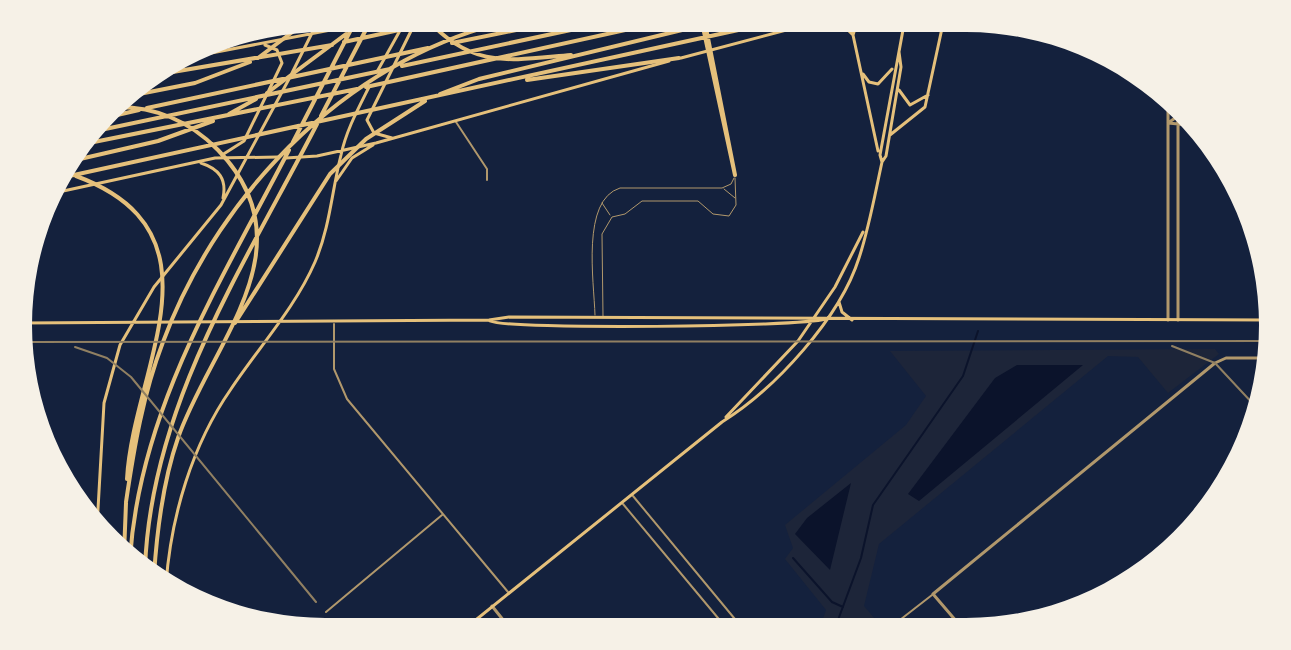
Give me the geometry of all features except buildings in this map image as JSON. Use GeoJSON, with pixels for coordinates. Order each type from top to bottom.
{"type":"FeatureCollection","features":[{"type":"Feature","properties":{"kind":"highway"},"geometry":{"type":"LineString","coordinates":[[84,158],[158,141],[227,115],[302,70],[344,32]]}},
{"type":"Feature","properties":{"kind":"highway"},"geometry":{"type":"LineString","coordinates":[[132,545],[144,464],[165,398],[353,32]]}},
{"type":"Feature","properties":{"kind":"highway"},"geometry":{"type":"LineString","coordinates":[[146,556],[155,481],[180,395],[365,32]]}},
{"type":"Feature","properties":{"kind":"highway"},"geometry":{"type":"LineString","coordinates":[[177,72],[392,32]]}},
{"type":"Feature","properties":{"kind":"highway"},"geometry":{"type":"LineString","coordinates":[[442,32],[456,44],[490,58],[524,62],[586,54]]}},
{"type":"Feature","properties":{"kind":"highway"},"geometry":{"type":"LineString","coordinates":[[126,502],[144,399],[163,341],[198,266],[250,189],[308,129],[364,86],[447,42],[479,32]]}},
{"type":"Feature","properties":{"kind":"highway"},"geometry":{"type":"LineString","coordinates":[[122,114],[505,32]]}},
{"type":"Feature","properties":{"kind":"highway"},"geometry":{"type":"LineString","coordinates":[[108,128],[562,32]]}},
{"type":"Feature","properties":{"kind":"highway"},"geometry":{"type":"LineString","coordinates":[[98,141],[617,32]]}},
{"type":"Feature","properties":{"kind":"highway"},"geometry":{"type":"LineString","coordinates":[[155,564],[161,514],[174,452],[193,402],[235,323],[311,198],[347,154],[399,115],[455,87],[677,32]]}},
{"type":"Feature","properties":{"kind":"highway"},"geometry":{"type":"LineString","coordinates":[[705,32],[735,175]]}},
{"type":"Feature","properties":{"kind":"highway"},"geometry":{"type":"LineString","coordinates":[[74,173],[730,32]]}},
{"type":"Feature","properties":{"kind":"highway"},"geometry":{"type":"LineString","coordinates":[[149,91],[223,75],[275,47],[290,35]]}},
{"type":"Feature","properties":{"kind":"highway"},"geometry":{"type":"LineString","coordinates":[[489,86],[679,58]]}},
{"type":"Feature","properties":{"kind":"highway"},"geometry":{"type":"LineString","coordinates":[[129,108],[147,109],[188,126],[216,148],[238,177],[251,210],[257,246],[252,281],[235,323]]}},
{"type":"Feature","properties":{"kind":"highway"},"geometry":{"type":"LineString","coordinates":[[71,178],[93,183],[125,204],[150,235],[163,272],[163,316],[138,403],[125,538]]}},
{"type":"Feature","properties":{"kind":"main road"},"geometry":{"type":"LineString","coordinates":[[220,52],[325,32]]}},
{"type":"Feature","properties":{"kind":"main road"},"geometry":{"type":"LineString","coordinates":[[168,572],[174,523],[190,470],[214,416],[295,298],[322,245],[341,151],[360,105],[399,32]]}},
{"type":"Feature","properties":{"kind":"main road"},"geometry":{"type":"LineString","coordinates":[[394,138],[374,133],[367,120],[411,32]]}},
{"type":"Feature","properties":{"kind":"main road"},"geometry":{"type":"LineString","coordinates":[[64,191],[215,158],[300,157],[341,151],[780,32]]}},
{"type":"Feature","properties":{"kind":"main road"},"geometry":{"type":"LineString","coordinates":[[850,32],[853,35]]}},
{"type":"Feature","properties":{"kind":"main road"},"geometry":{"type":"LineString","coordinates":[[854,32],[882,162]]}},
{"type":"Feature","properties":{"kind":"main road"},"geometry":{"type":"LineString","coordinates":[[478,618],[722,422],[743,409],[781,374],[825,319],[859,259],[890,135],[903,32]]}},
{"type":"Feature","properties":{"kind":"main road"},"geometry":{"type":"LineString","coordinates":[[890,135],[922,111],[941,32]]}},
{"type":"Feature","properties":{"kind":"main road"},"geometry":{"type":"LineString","coordinates":[[97,508],[104,403],[120,345],[154,287],[221,205],[251,156],[311,35]]}},
{"type":"Feature","properties":{"kind":"main road"},"geometry":{"type":"LineString","coordinates":[[215,158],[236,149],[244,141],[282,63],[277,50],[265,45]]}},
{"type":"Feature","properties":{"kind":"main road"},"geometry":{"type":"LineString","coordinates":[[880,155],[899,52]]}},
{"type":"Feature","properties":{"kind":"main road"},"geometry":{"type":"LineString","coordinates":[[861,72],[869,82],[878,84],[894,66]]}},
{"type":"Feature","properties":{"kind":"main road"},"geometry":{"type":"LineString","coordinates":[[897,88],[910,105],[928,95]]}},
{"type":"Feature","properties":{"kind":"main road"},"geometry":{"type":"LineString","coordinates":[[334,184],[352,158],[376,143]]}},
{"type":"Feature","properties":{"kind":"main road"},"geometry":{"type":"LineString","coordinates":[[198,161],[220,174],[225,186],[221,205]]}},
{"type":"Feature","properties":{"kind":"main road"},"geometry":{"type":"LineString","coordinates":[[722,422],[811,324],[865,229]]}},
{"type":"Feature","properties":{"kind":"main road"},"geometry":{"type":"LineString","coordinates":[[839,298],[839,309],[852,320]]}},
{"type":"Feature","properties":{"kind":"main road"},"geometry":{"type":"LineString","coordinates":[[32,323],[489,320],[595,316],[816,316],[852,320],[1259,320]]}},
{"type":"Feature","properties":{"kind":"main road"},"geometry":{"type":"LineString","coordinates":[[489,320],[496,324],[811,324],[825,319]]}},
{"type":"Feature","properties":{"kind":"street"},"geometry":{"type":"LineString","coordinates":[[1168,113],[1168,320]]}},
{"type":"Feature","properties":{"kind":"street"},"geometry":{"type":"LineString","coordinates":[[1168,123],[1174,119]]}},
{"type":"Feature","properties":{"kind":"street"},"geometry":{"type":"LineString","coordinates":[[455,121],[459,132],[487,169],[487,180]]}},
{"type":"Feature","properties":{"kind":"street"},"geometry":{"type":"LineString","coordinates":[[1168,123],[1180,126]]}},
{"type":"Feature","properties":{"kind":"street"},"geometry":{"type":"LineString","coordinates":[[1177,123],[1178,320]]}},
{"type":"Feature","properties":{"kind":"street"},"geometry":{"type":"LineString","coordinates":[[1168,215],[1179,215]]}},
{"type":"Feature","properties":{"kind":"street"},"geometry":{"type":"LineString","coordinates":[[334,320],[334,369],[344,394],[509,593]]}},
{"type":"Feature","properties":{"kind":"street"},"geometry":{"type":"LineString","coordinates":[[902,618],[1215,363],[1226,358],[1257,358]]}},
{"type":"Feature","properties":{"kind":"street"},"geometry":{"type":"LineString","coordinates":[[633,496],[734,618]]}},
{"type":"Feature","properties":{"kind":"street"},"geometry":{"type":"LineString","coordinates":[[623,504],[718,618]]}},
{"type":"Feature","properties":{"kind":"street"},"geometry":{"type":"LineString","coordinates":[[326,612],[443,514]]}},
{"type":"Feature","properties":{"kind":"street"},"geometry":{"type":"LineString","coordinates":[[670,560],[680,551]]}},
{"type":"Feature","properties":{"kind":"street"},"geometry":{"type":"LineString","coordinates":[[933,594],[954,618]]}},
{"type":"Feature","properties":{"kind":"street"},"geometry":{"type":"LineString","coordinates":[[713,612],[723,604]]}},
{"type":"Feature","properties":{"kind":"street"},"geometry":{"type":"LineString","coordinates":[[492,606],[502,618]]}},
{"type":"Feature","properties":{"kind":"lane"},"geometry":{"type":"LineString","coordinates":[[600,324],[595,316],[595,214],[608,192],[620,188],[722,188],[731,184],[735,175]]}},
{"type":"Feature","properties":{"kind":"lane"},"geometry":{"type":"LineString","coordinates":[[603,316],[602,234],[612,217],[625,214],[642,201],[698,201],[713,214],[725,217],[732,213],[737,201],[735,175]]}},
{"type":"Feature","properties":{"kind":"lane"},"geometry":{"type":"LineString","coordinates":[[722,188],[737,201]]}},
{"type":"Feature","properties":{"kind":"lane"},"geometry":{"type":"LineString","coordinates":[[601,201],[612,217]]}},
{"type":"Feature","properties":{"kind":"shaded area"},"geometry":{"type":"Polygon","coordinates":[[[1215,349],[1219,354],[1168,393],[1138,357],[1108,356],[879,544],[864,606],[874,618],[823,618],[826,610],[785,559],[793,548],[785,525],[906,425],[926,396],[890,351],[1215,349]]]}},
{"type":"Feature","properties":{"kind":"shaded area"},"geometry":{"type":"Polygon","coordinates":[[[1017,365],[1083,365],[919,501],[908,494],[995,378],[1017,365]]]}},
{"type":"Feature","properties":{"kind":"shaded area"},"geometry":{"type":"Polygon","coordinates":[[[851,483],[830,570],[795,534],[807,518],[851,483]]]}},
{"type":"Feature","properties":{"kind":"waterway"},"geometry":{"type":"LineString","coordinates":[[839,618],[861,558],[873,505],[963,376],[978,331]]}},
{"type":"Feature","properties":{"kind":"waterway"},"geometry":{"type":"LineString","coordinates":[[793,558],[832,602],[843,607]]}},
{"type":"Feature","properties":{"kind":"railway"},"geometry":{"type":"LineString","coordinates":[[33,342],[1258,341]]}},
{"type":"Feature","properties":{"kind":"railway"},"geometry":{"type":"LineString","coordinates":[[1172,346],[1215,363],[1249,400]]}},
{"type":"Feature","properties":{"kind":"railway"},"geometry":{"type":"LineString","coordinates":[[75,347],[107,358],[131,377],[316,602]]}}]}
